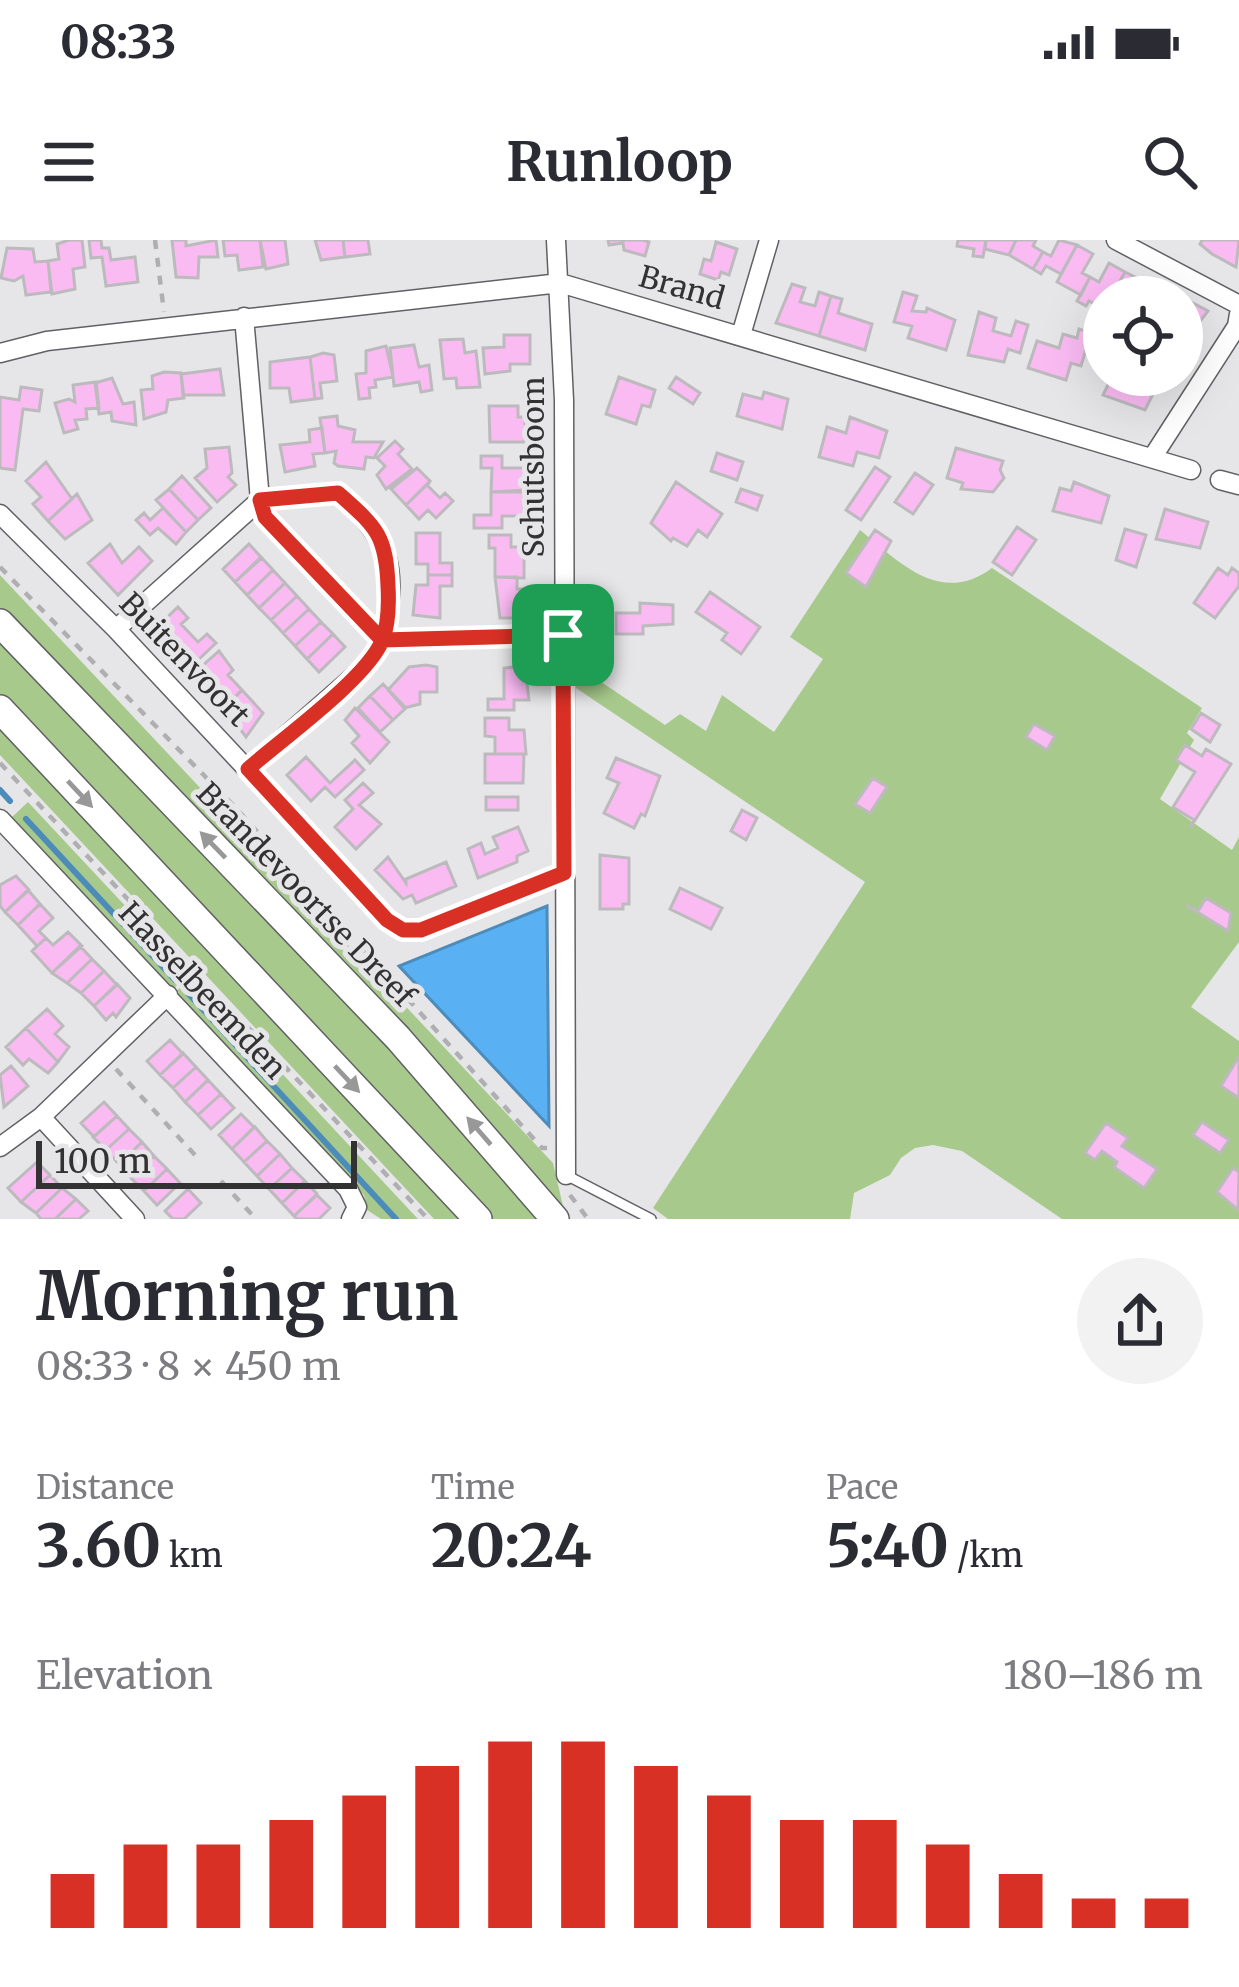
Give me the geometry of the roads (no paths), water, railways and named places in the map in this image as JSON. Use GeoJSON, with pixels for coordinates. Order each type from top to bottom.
{"type":"FeatureCollection","features":[{"type":"Feature","properties":{"kind":"main road","name":"Brandevoortse Dreef"},"geometry":{"type":"LineString","coordinates":[[0,622],[398,1038],[555,1219]]}},
{"type":"Feature","properties":{"kind":"main road"},"geometry":{"type":"LineString","coordinates":[[0,709],[478,1219]]}},
{"type":"Feature","properties":{"kind":"street","name":"Schutsboom"},"geometry":{"type":"LineString","coordinates":[[556,240],[566,1175]]}},
{"type":"Feature","properties":{"kind":"street"},"geometry":{"type":"LineString","coordinates":[[741,335],[770,240]]}},
{"type":"Feature","properties":{"kind":"street"},"geometry":{"type":"LineString","coordinates":[[1116,240],[1239,309],[1237,326],[1153,458]]}},
{"type":"Feature","properties":{"kind":"street","name":"Brand"},"geometry":{"type":"LineString","coordinates":[[0,353],[47,341],[165,326],[560,284],[1191,470]]}},
{"type":"Feature","properties":{"kind":"street"},"geometry":{"type":"LineString","coordinates":[[244,317],[265,517],[382,640],[563,635]]}},
{"type":"Feature","properties":{"kind":"street"},"geometry":{"type":"LineString","coordinates":[[116,629],[260,500],[338,493],[366,518],[387,546],[389,608],[382,640],[367,665],[248,769]]}},
{"type":"Feature","properties":{"kind":"street","name":"Buitenvoort"},"geometry":{"type":"LineString","coordinates":[[0,514],[116,629],[387,920],[403,930],[421,930],[564,873]]}},
{"type":"Feature","properties":{"kind":"street","name":"Hasselbeemden"},"geometry":{"type":"LineString","coordinates":[[0,819],[348,1190],[354,1213]]}},
{"type":"Feature","properties":{"kind":"street"},"geometry":{"type":"LineString","coordinates":[[0,853],[17,837]]}},
{"type":"Feature","properties":{"kind":"street"},"geometry":{"type":"LineString","coordinates":[[0,1147],[41,1117],[168,995]]}},
{"type":"Feature","properties":{"kind":"street"},"geometry":{"type":"LineString","coordinates":[[41,1117],[135,1219]]}},
{"type":"Feature","properties":{"kind":"lane","name":"Schutsboom"},"geometry":{"type":"LineString","coordinates":[[566,1175],[651,1219]]}},
{"type":"Feature","properties":{"kind":"water"},"geometry":{"type":"Polygon","coordinates":[[[547,906],[549,1126],[399,966],[547,906]]]}},
{"type":"Feature","properties":{"kind":"waterway"},"geometry":{"type":"LineString","coordinates":[[0,790],[10,801]]}},
{"type":"Feature","properties":{"kind":"waterway"},"geometry":{"type":"LineString","coordinates":[[26,819],[175,980]]}},
{"type":"Feature","properties":{"kind":"waterway"},"geometry":{"type":"LineString","coordinates":[[186,991],[396,1219]]}}]}
